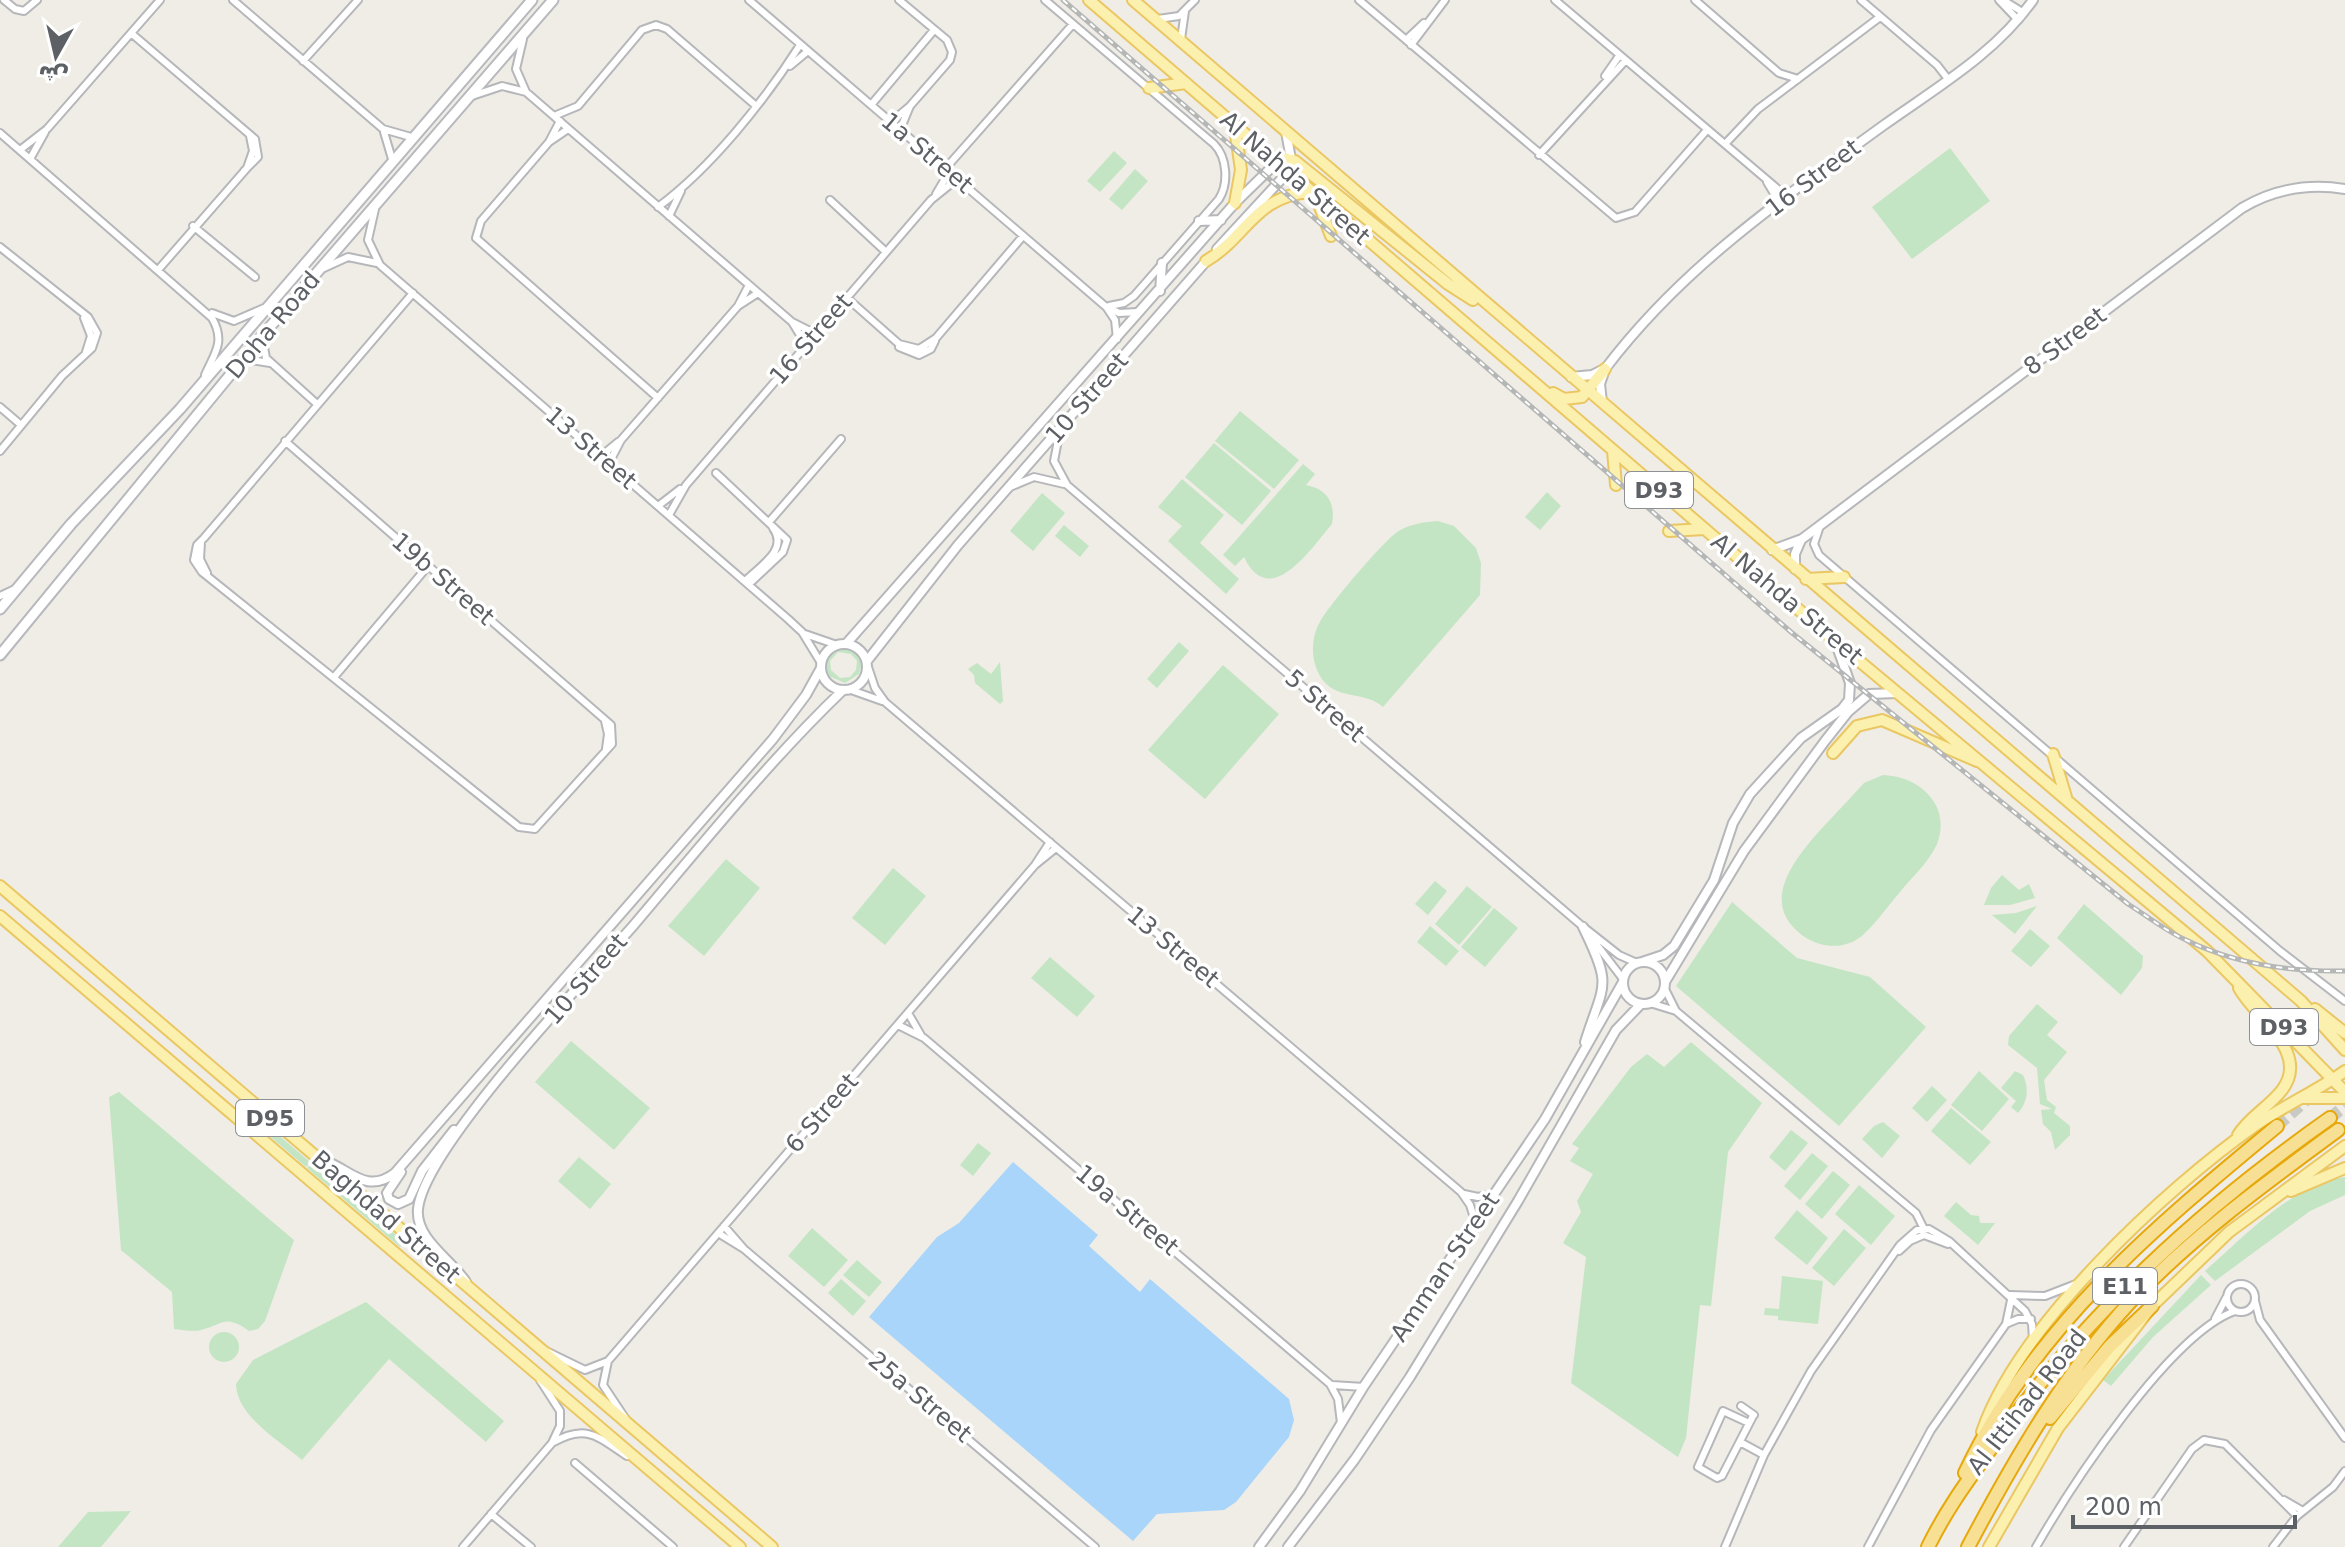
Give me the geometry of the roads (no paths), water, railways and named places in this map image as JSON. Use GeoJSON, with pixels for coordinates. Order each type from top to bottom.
{"type":"FeatureCollection","features":[{"type":"Feature","properties":{"kind":"highway","name":"Al Ittihad Road"},"geometry":{"type":"LineString","coordinates":[[1928,1547],[1957,1491],[2050,1367],[2103,1307],[2216,1203],[2330,1118]]}},
{"type":"Feature","properties":{"kind":"highway"},"geometry":{"type":"LineString","coordinates":[[1957,1491],[1979,1446],[2041,1353],[2098,1284],[2146,1235],[2277,1126]]}},
{"type":"Feature","properties":{"kind":"highway","name":"Al Ittihad Road"},"geometry":{"type":"LineString","coordinates":[[1968,1547],[2031,1437],[2085,1356],[2133,1300],[2201,1235],[2338,1130]]}},
{"type":"Feature","properties":{"kind":"highway"},"geometry":{"type":"LineString","coordinates":[[2031,1437],[2110,1346],[2152,1306]]}},
{"type":"Feature","properties":{"kind":"main road","name":"Doha Road"},"geometry":{"type":"LineString","coordinates":[[0,609],[71,524],[203,382],[532,0]]}},
{"type":"Feature","properties":{"kind":"main road","name":"Doha Road"},"geometry":{"type":"LineString","coordinates":[[0,655],[262,336],[551,0]]}},
{"type":"Feature","properties":{"kind":"main road","name":"Al Nahda Street"},"geometry":{"type":"LineString","coordinates":[[1089,0],[1234,126],[1284,177],[1313,194],[1834,640],[2233,975],[2335,1078]]}},
{"type":"Feature","properties":{"kind":"main road","name":"Al Nahda Street"},"geometry":{"type":"LineString","coordinates":[[1133,0],[2301,1001],[2345,1050]]}},
{"type":"Feature","properties":{"kind":"main road"},"geometry":{"type":"LineString","coordinates":[[1149,88],[1186,83]]}},
{"type":"Feature","properties":{"kind":"main road"},"geometry":{"type":"LineString","coordinates":[[1234,126],[1241,170],[1235,203]]}},
{"type":"Feature","properties":{"kind":"main road"},"geometry":{"type":"LineString","coordinates":[[1272,166],[1291,159],[1448,284],[1493,310]]}},
{"type":"Feature","properties":{"kind":"main road"},"geometry":{"type":"LineString","coordinates":[[1206,261],[1224,249],[1270,202],[1313,194],[1331,236]]}},
{"type":"Feature","properties":{"kind":"main road"},"geometry":{"type":"LineString","coordinates":[[1443,304],[1469,321],[1559,397],[1576,399],[1587,392],[1605,369]]}},
{"type":"Feature","properties":{"kind":"main road"},"geometry":{"type":"LineString","coordinates":[[1613,451],[1616,485]]}},
{"type":"Feature","properties":{"kind":"main road"},"geometry":{"type":"LineString","coordinates":[[1669,531],[1705,529]]}},
{"type":"Feature","properties":{"kind":"main road"},"geometry":{"type":"LineString","coordinates":[[1806,579],[1844,577]]}},
{"type":"Feature","properties":{"kind":"main road"},"geometry":{"type":"LineString","coordinates":[[1833,753],[1857,726],[1882,720],[1982,763]]}},
{"type":"Feature","properties":{"kind":"main road"},"geometry":{"type":"LineString","coordinates":[[2053,754],[2066,799]]}},
{"type":"Feature","properties":{"kind":"main road","name":"Baghdad Street"},"geometry":{"type":"LineString","coordinates":[[0,886],[772,1547]]}},
{"type":"Feature","properties":{"kind":"main road"},"geometry":{"type":"LineString","coordinates":[[0,893],[20,903]]}},
{"type":"Feature","properties":{"kind":"main road","name":"Baghdad Street"},"geometry":{"type":"LineString","coordinates":[[0,916],[740,1547]]}},
{"type":"Feature","properties":{"kind":"main road"},"geometry":{"type":"LineString","coordinates":[[2233,975],[2243,995],[2283,1043],[2290,1065],[2282,1091],[2250,1119],[2233,1142]]}},
{"type":"Feature","properties":{"kind":"main road"},"geometry":{"type":"LineString","coordinates":[[2301,1001],[2345,1033]]}},
{"type":"Feature","properties":{"kind":"main road","name":"E11"},"geometry":{"type":"LineString","coordinates":[[1979,1446],[1993,1405],[2033,1343],[2083,1280],[2165,1200],[2233,1142],[2345,1071]]}},
{"type":"Feature","properties":{"kind":"main road","name":"D93"},"geometry":{"type":"LineString","coordinates":[[2335,1078],[2345,1095]]}},
{"type":"Feature","properties":{"kind":"main road"},"geometry":{"type":"LineString","coordinates":[[2298,1098],[2345,1095]]}},
{"type":"Feature","properties":{"kind":"main road","name":"E11"},"geometry":{"type":"LineString","coordinates":[[2152,1306],[2210,1248],[2345,1146]]}},
{"type":"Feature","properties":{"kind":"main road"},"geometry":{"type":"LineString","coordinates":[[2267,1202],[2345,1168]]}},
{"type":"Feature","properties":{"kind":"main road"},"geometry":{"type":"LineString","coordinates":[[1989,1547],[2058,1428],[2152,1306]]}},
{"type":"Feature","properties":{"kind":"street"},"geometry":{"type":"LineString","coordinates":[[5,1],[24,11],[35,0]]}},
{"type":"Feature","properties":{"kind":"street"},"geometry":{"type":"LineString","coordinates":[[20,150],[47,129],[160,0]]}},
{"type":"Feature","properties":{"kind":"street"},"geometry":{"type":"LineString","coordinates":[[233,0],[383,129],[411,137]]}},
{"type":"Feature","properties":{"kind":"street"},"geometry":{"type":"LineString","coordinates":[[303,61],[358,0]]}},
{"type":"Feature","properties":{"kind":"street","name":"1a Street"},"geometry":{"type":"LineString","coordinates":[[749,0],[1105,306]]}},
{"type":"Feature","properties":{"kind":"street"},"geometry":{"type":"LineString","coordinates":[[891,122],[910,106],[952,56],[950,43],[899,0]]}},
{"type":"Feature","properties":{"kind":"street"},"geometry":{"type":"LineString","coordinates":[[1045,0],[1218,148],[1224,158],[1223,192],[1130,300],[1105,306]]}},
{"type":"Feature","properties":{"kind":"street"},"geometry":{"type":"LineString","coordinates":[[1152,17],[1173,18],[1195,0]]}},
{"type":"Feature","properties":{"kind":"street"},"geometry":{"type":"LineString","coordinates":[[1359,0],[1610,214],[1623,218],[1635,212],[1707,130]]}},
{"type":"Feature","properties":{"kind":"street"},"geometry":{"type":"LineString","coordinates":[[1408,42],[1445,0]]}},
{"type":"Feature","properties":{"kind":"street"},"geometry":{"type":"LineString","coordinates":[[1557,0],[1765,179],[1783,199]]}},
{"type":"Feature","properties":{"kind":"street"},"geometry":{"type":"LineString","coordinates":[[1695,0],[1779,73],[1798,79]]}},
{"type":"Feature","properties":{"kind":"street"},"geometry":{"type":"LineString","coordinates":[[1861,0],[1937,65],[1948,79]]}},
{"type":"Feature","properties":{"kind":"street"},"geometry":{"type":"LineString","coordinates":[[2001,0],[2021,16]]}},
{"type":"Feature","properties":{"kind":"street","name":"16 Street"},"geometry":{"type":"LineString","coordinates":[[1605,369],[1670,291],[1783,199],[1992,46],[2033,0]]}},
{"type":"Feature","properties":{"kind":"street"},"geometry":{"type":"LineString","coordinates":[[1181,42],[1185,11]]}},
{"type":"Feature","properties":{"kind":"street"},"geometry":{"type":"LineString","coordinates":[[1725,144],[1754,113],[1880,17]]}},
{"type":"Feature","properties":{"kind":"street","name":"16 Street"},"geometry":{"type":"LineString","coordinates":[[936,194],[947,171],[1073,24]]}},
{"type":"Feature","properties":{"kind":"street"},"geometry":{"type":"LineString","coordinates":[[549,142],[557,118],[578,106],[642,30],[656,25],[667,29],[755,105]]}},
{"type":"Feature","properties":{"kind":"street"},"geometry":{"type":"LineString","coordinates":[[529,26],[516,61],[518,77],[526,92],[792,322],[816,334]]}},
{"type":"Feature","properties":{"kind":"street"},"geometry":{"type":"LineString","coordinates":[[871,105],[934,30]]}},
{"type":"Feature","properties":{"kind":"street"},"geometry":{"type":"LineString","coordinates":[[131,33],[248,133],[257,142],[259,152],[256,162],[193,226],[158,270]]}},
{"type":"Feature","properties":{"kind":"street"},"geometry":{"type":"LineString","coordinates":[[787,68],[800,45]]}},
{"type":"Feature","properties":{"kind":"street"},"geometry":{"type":"LineString","coordinates":[[658,207],[681,191],[787,68],[808,51]]}},
{"type":"Feature","properties":{"kind":"street"},"geometry":{"type":"LineString","coordinates":[[1539,155],[1622,58]]}},
{"type":"Feature","properties":{"kind":"street"},"geometry":{"type":"LineString","coordinates":[[469,98],[502,86],[526,92]]}},
{"type":"Feature","properties":{"kind":"street"},"geometry":{"type":"LineString","coordinates":[[900,130],[910,106]]}},
{"type":"Feature","properties":{"kind":"street"},"geometry":{"type":"LineString","coordinates":[[30,159],[47,129]]}},
{"type":"Feature","properties":{"kind":"street"},"geometry":{"type":"LineString","coordinates":[[383,129],[392,159]]}},
{"type":"Feature","properties":{"kind":"street"},"geometry":{"type":"LineString","coordinates":[[568,129],[549,142],[481,221],[476,234],[483,247],[658,398]]}},
{"type":"Feature","properties":{"kind":"street","name":"10 Street"},"geometry":{"type":"LineString","coordinates":[[867,664],[918,592],[1206,261],[1284,177],[1291,159],[1286,132]]}},
{"type":"Feature","properties":{"kind":"street"},"geometry":{"type":"LineString","coordinates":[[0,133],[205,310],[215,323],[220,341],[203,382]]}},
{"type":"Feature","properties":{"kind":"street","name":"10 Street"},"geometry":{"type":"LineString","coordinates":[[842,644],[1117,341],[1235,203],[1272,166]]}},
{"type":"Feature","properties":{"kind":"street","name":"16 Street"},"geometry":{"type":"LineString","coordinates":[[669,515],[686,485],[806,345],[936,194],[957,179]]}},
{"type":"Feature","properties":{"kind":"street","name":"8 Street"},"geometry":{"type":"LineString","coordinates":[[1772,550],[1802,539],[2242,208],[2273,193],[2294,188],[2345,189]]}},
{"type":"Feature","properties":{"kind":"street"},"geometry":{"type":"LineString","coordinates":[[669,216],[681,191]]}},
{"type":"Feature","properties":{"kind":"street"},"geometry":{"type":"LineString","coordinates":[[830,200],[886,252]]}},
{"type":"Feature","properties":{"kind":"street"},"geometry":{"type":"LineString","coordinates":[[376,207],[368,240],[380,265]]}},
{"type":"Feature","properties":{"kind":"street"},"geometry":{"type":"LineString","coordinates":[[1199,221],[1221,220]]}},
{"type":"Feature","properties":{"kind":"street"},"geometry":{"type":"LineString","coordinates":[[193,226],[255,277]]}},
{"type":"Feature","properties":{"kind":"street"},"geometry":{"type":"LineString","coordinates":[[847,298],[893,340],[904,347],[919,349],[936,338],[1023,236]]}},
{"type":"Feature","properties":{"kind":"street"},"geometry":{"type":"LineString","coordinates":[[0,247],[76,309],[91,331],[83,358],[62,376],[0,451]]}},
{"type":"Feature","properties":{"kind":"street"},"geometry":{"type":"LineString","coordinates":[[317,272],[348,257],[362,258],[380,265]]}},
{"type":"Feature","properties":{"kind":"street"},"geometry":{"type":"LineString","coordinates":[[1160,291],[1162,263]]}},
{"type":"Feature","properties":{"kind":"street","name":"13 Street"},"geometry":{"type":"LineString","coordinates":[[380,265],[802,632],[821,665]]}},
{"type":"Feature","properties":{"kind":"street"},"geometry":{"type":"LineString","coordinates":[[601,456],[621,440],[738,306],[749,285]]}},
{"type":"Feature","properties":{"kind":"street"},"geometry":{"type":"LineString","coordinates":[[413,293],[204,538],[195,550],[194,560],[199,569],[335,676],[428,566]]}},
{"type":"Feature","properties":{"kind":"street"},"geometry":{"type":"LineString","coordinates":[[738,306],[758,293]]}},
{"type":"Feature","properties":{"kind":"street"},"geometry":{"type":"LineString","coordinates":[[205,310],[234,321],[269,305]]}},
{"type":"Feature","properties":{"kind":"street"},"geometry":{"type":"LineString","coordinates":[[1105,306],[1125,314],[1143,310]]}},
{"type":"Feature","properties":{"kind":"street"},"geometry":{"type":"LineString","coordinates":[[1105,306],[1115,320],[1117,341]]}},
{"type":"Feature","properties":{"kind":"street"},"geometry":{"type":"LineString","coordinates":[[792,322],[806,345]]}},
{"type":"Feature","properties":{"kind":"street"},"geometry":{"type":"LineString","coordinates":[[262,336],[263,351],[270,363],[317,404]]}},
{"type":"Feature","properties":{"kind":"street"},"geometry":{"type":"LineString","coordinates":[[244,359],[270,363]]}},
{"type":"Feature","properties":{"kind":"street"},"geometry":{"type":"LineString","coordinates":[[1570,377],[1592,375],[1605,369]]}},
{"type":"Feature","properties":{"kind":"street"},"geometry":{"type":"LineString","coordinates":[[1604,406],[1600,384],[1605,369]]}},
{"type":"Feature","properties":{"kind":"street"},"geometry":{"type":"LineString","coordinates":[[0,407],[21,425]]}},
{"type":"Feature","properties":{"kind":"street"},"geometry":{"type":"LineString","coordinates":[[1061,427],[1054,461],[1067,485]]}},
{"type":"Feature","properties":{"kind":"street"},"geometry":{"type":"LineString","coordinates":[[769,522],[841,439]]}},
{"type":"Feature","properties":{"kind":"street"},"geometry":{"type":"LineString","coordinates":[[609,463],[621,440]]}},
{"type":"Feature","properties":{"kind":"street","name":"19b Street"},"geometry":{"type":"LineString","coordinates":[[285,441],[602,717],[608,734],[605,752],[541,824],[529,826],[513,821],[335,676]]}},
{"type":"Feature","properties":{"kind":"street"},"geometry":{"type":"LineString","coordinates":[[716,473],[783,533],[787,544],[747,583]]}},
{"type":"Feature","properties":{"kind":"street"},"geometry":{"type":"LineString","coordinates":[[1009,488],[1034,477],[1067,485]]}},
{"type":"Feature","properties":{"kind":"street","name":"16 Street"},"geometry":{"type":"LineString","coordinates":[[658,506],[686,485]]}},
{"type":"Feature","properties":{"kind":"street","name":"5 Street"},"geometry":{"type":"LineString","coordinates":[[1067,485],[1583,927],[1619,955],[1640,963]]}},
{"type":"Feature","properties":{"kind":"street"},"geometry":{"type":"LineString","coordinates":[[1822,523],[1814,548],[1844,577],[2280,951],[2345,1001]]}},
{"type":"Feature","properties":{"kind":"street"},"geometry":{"type":"LineString","coordinates":[[1795,570],[1795,554],[1802,539]]}},
{"type":"Feature","properties":{"kind":"street"},"geometry":{"type":"LineString","coordinates":[[0,596],[17,588]]}},
{"type":"Feature","properties":{"kind":"street","name":"13 Street"},"geometry":{"type":"LineString","coordinates":[[802,632],[842,644]]}},
{"type":"Feature","properties":{"kind":"street"},"geometry":{"type":"LineString","coordinates":[[1834,640],[1850,683],[1849,700],[1801,738],[1750,794],[1733,823],[1714,880],[1674,946],[1663,955],[1626,971],[1623,981],[1628,997],[1676,1011],[1916,1213],[1924,1229]]}},
{"type":"Feature","properties":{"kind":"street"},"geometry":{"type":"LineString","coordinates":[[842,644],[857,647],[867,664],[861,683],[847,690],[829,685],[821,665],[824,655],[842,644]]}},
{"type":"Feature","properties":{"kind":"street","name":"13 Street"},"geometry":{"type":"LineString","coordinates":[[867,664],[875,688],[885,702],[1461,1192],[1473,1210],[1475,1225]]}},
{"type":"Feature","properties":{"kind":"street","name":"10 Street"},"geometry":{"type":"LineString","coordinates":[[318,1159],[356,1179],[373,1183],[390,1177],[421,1146],[773,739],[806,695],[821,665]]}},
{"type":"Feature","properties":{"kind":"street","name":"10 Street"},"geometry":{"type":"LineString","coordinates":[[470,1290],[458,1270],[425,1234],[418,1209],[435,1167],[480,1103],[783,752],[847,690]]}},
{"type":"Feature","properties":{"kind":"street","name":"13 Street"},"geometry":{"type":"LineString","coordinates":[[847,690],[885,702]]}},
{"type":"Feature","properties":{"kind":"street"},"geometry":{"type":"LineString","coordinates":[[1646,1003],[1660,997],[1744,851],[1848,712],[1869,694],[1898,693]]}},
{"type":"Feature","properties":{"kind":"street"},"geometry":{"type":"LineString","coordinates":[[2059,779],[2073,773]]}},
{"type":"Feature","properties":{"kind":"street","name":"6 Street"},"geometry":{"type":"LineString","coordinates":[[608,1361],[1053,845]]}},
{"type":"Feature","properties":{"kind":"street"},"geometry":{"type":"LineString","coordinates":[[1582,1051],[1603,994],[1605,980],[1601,963],[1583,927]]}},
{"type":"Feature","properties":{"kind":"street","name":"5 Street"},"geometry":{"type":"LineString","coordinates":[[1583,927],[1623,981]]}},
{"type":"Feature","properties":{"kind":"street"},"geometry":{"type":"LineString","coordinates":[[1640,963],[1658,967],[1676,1011]]}},
{"type":"Feature","properties":{"kind":"street","name":"Amman Street"},"geometry":{"type":"LineString","coordinates":[[1259,1547],[1300,1491],[1364,1386],[1545,1119],[1623,981]]}},
{"type":"Feature","properties":{"kind":"street","name":"Amman Street"},"geometry":{"type":"LineString","coordinates":[[1291,1547],[1410,1377],[1518,1201],[1616,1030],[1646,1003]]}},
{"type":"Feature","properties":{"kind":"street","name":"19a Street"},"geometry":{"type":"LineString","coordinates":[[908,1013],[922,1037]]}},
{"type":"Feature","properties":{"kind":"street","name":"19a Street"},"geometry":{"type":"LineString","coordinates":[[898,1025],[922,1037],[1332,1385]]}},
{"type":"Feature","properties":{"kind":"street"},"geometry":{"type":"LineString","coordinates":[[421,1146],[388,1189],[388,1196],[395,1203],[407,1201],[433,1155],[480,1103]]}},
{"type":"Feature","properties":{"kind":"street"},"geometry":{"type":"LineString","coordinates":[[1461,1192],[1478,1197],[1495,1194]]}},
{"type":"Feature","properties":{"kind":"street","name":"25a Street"},"geometry":{"type":"LineString","coordinates":[[724,1226],[744,1249],[1095,1547]]}},
{"type":"Feature","properties":{"kind":"street"},"geometry":{"type":"LineString","coordinates":[[1725,1547],[1764,1455],[1819,1357],[1907,1236],[1924,1229],[1940,1233],[2031,1319],[2033,1343]]}},
{"type":"Feature","properties":{"kind":"street","name":"25a Street"},"geometry":{"type":"LineString","coordinates":[[718,1233],[744,1249]]}},
{"type":"Feature","properties":{"kind":"street"},"geometry":{"type":"LineString","coordinates":[[1891,1259],[1910,1241],[1924,1235],[1939,1238],[1959,1250]]}},
{"type":"Feature","properties":{"kind":"street"},"geometry":{"type":"LineString","coordinates":[[2011,1297],[2045,1296],[2083,1280]]}},
{"type":"Feature","properties":{"kind":"street"},"geometry":{"type":"LineString","coordinates":[[2036,1547],[2120,1421],[2162,1371],[2213,1322],[2229,1289],[2242,1283],[2251,1288],[2264,1327],[2344,1431],[2345,1438]]}},
{"type":"Feature","properties":{"kind":"street"},"geometry":{"type":"LineString","coordinates":[[1868,1547],[1931,1430],[2006,1324],[2011,1297]]}},
{"type":"Feature","properties":{"kind":"street"},"geometry":{"type":"LineString","coordinates":[[2226,1298],[2238,1312],[2264,1327]]}},
{"type":"Feature","properties":{"kind":"street"},"geometry":{"type":"LineString","coordinates":[[2213,1322],[2249,1310],[2255,1301]]}},
{"type":"Feature","properties":{"kind":"street"},"geometry":{"type":"LineString","coordinates":[[2006,1324],[2018,1319],[2031,1319]]}},
{"type":"Feature","properties":{"kind":"street"},"geometry":{"type":"LineString","coordinates":[[541,1349],[585,1370],[608,1361]]}},
{"type":"Feature","properties":{"kind":"street"},"geometry":{"type":"LineString","coordinates":[[608,1361],[603,1385],[628,1424]]}},
{"type":"Feature","properties":{"kind":"street"},"geometry":{"type":"LineString","coordinates":[[463,1547],[552,1443],[560,1426],[560,1411],[538,1376]]}},
{"type":"Feature","properties":{"kind":"street"},"geometry":{"type":"LineString","coordinates":[[1341,1423],[1332,1385],[1364,1386]]}},
{"type":"Feature","properties":{"kind":"street"},"geometry":{"type":"LineString","coordinates":[[1741,1406],[1753,1412],[1749,1423],[1740,1442],[1721,1478],[1698,1467],[1723,1411],[1749,1423]]}},
{"type":"Feature","properties":{"kind":"street"},"geometry":{"type":"LineString","coordinates":[[552,1443],[572,1433],[591,1434],[655,1474]]}},
{"type":"Feature","properties":{"kind":"street"},"geometry":{"type":"LineString","coordinates":[[1740,1442],[1764,1455]]}},
{"type":"Feature","properties":{"kind":"street"},"geometry":{"type":"LineString","coordinates":[[2124,1547],[2187,1456],[2209,1443],[2232,1451],[2300,1514]]}},
{"type":"Feature","properties":{"kind":"street"},"geometry":{"type":"LineString","coordinates":[[575,1463],[673,1547]]}},
{"type":"Feature","properties":{"kind":"street"},"geometry":{"type":"LineString","coordinates":[[2273,1547],[2300,1514],[2333,1487],[2345,1471]]}},
{"type":"Feature","properties":{"kind":"street"},"geometry":{"type":"LineString","coordinates":[[2333,1487],[2345,1485]]}},
{"type":"Feature","properties":{"kind":"street"},"geometry":{"type":"LineString","coordinates":[[491,1514],[531,1547]]}},
{"type":"Feature","properties":{"kind":"water"},"geometry":{"type":"Polygon","coordinates":[[[1013,1162],[1098,1235],[1089,1246],[1140,1292],[1150,1279],[1289,1399],[1294,1420],[1289,1437],[1236,1502],[1224,1510],[1157,1514],[1133,1541],[869,1317],[937,1237],[959,1223],[1013,1162]]]}},
{"type":"Feature","properties":{"kind":"tunnel"},"geometry":{"type":"LineString","coordinates":[[2277,1126],[2313,1094]]}},
{"type":"Feature","properties":{"kind":"tunnel"},"geometry":{"type":"LineString","coordinates":[[2330,1118],[2345,1106]]}},
{"type":"Feature","properties":{"kind":"railway"},"geometry":{"type":"LineString","coordinates":[[1063,0],[1791,632],[2128,904],[2179,936],[2224,955],[2284,968],[2345,971]]}}]}
